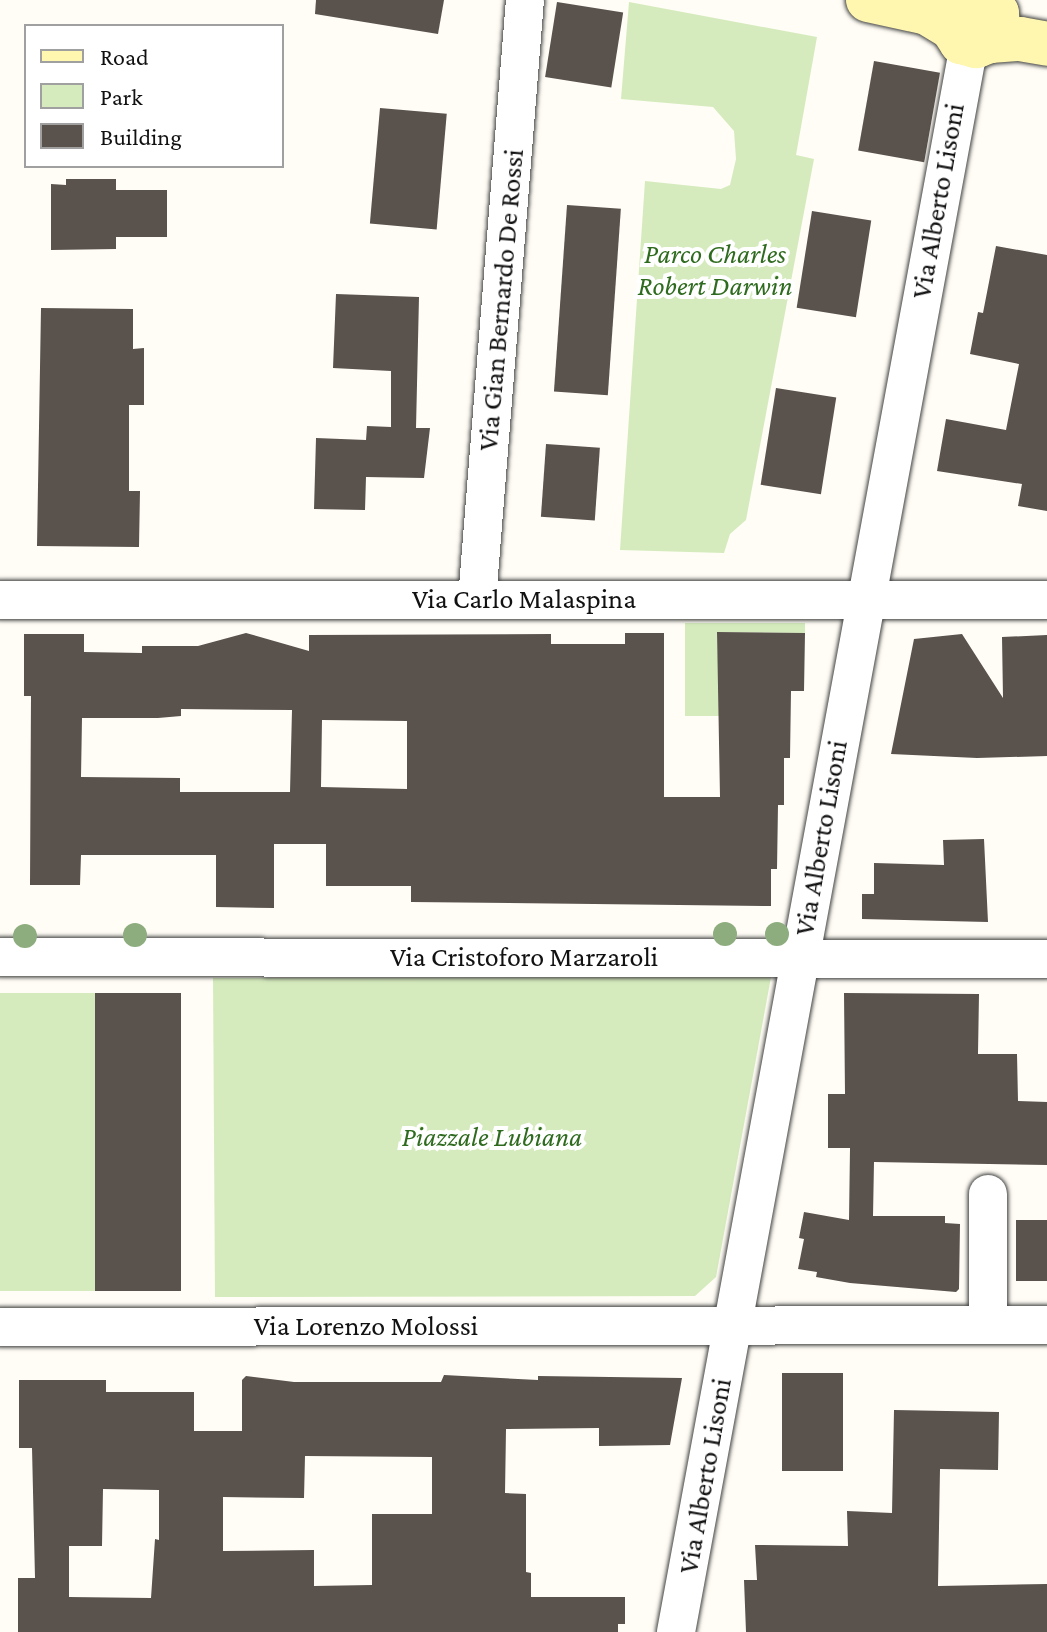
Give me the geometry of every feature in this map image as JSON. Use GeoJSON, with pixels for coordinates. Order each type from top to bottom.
{"type":"FeatureCollection","features":[{"type":"Feature","properties":{"kind":"main road"},"geometry":{"type":"LineString","coordinates":[[868,0],[927,13],[1047,22]]}},
{"type":"Feature","properties":{"kind":"main road"},"geometry":{"type":"LineString","coordinates":[[971,15],[1020,39],[1047,44]]}},
{"type":"Feature","properties":{"kind":"street","name":"Via Gian Bernardo De Rossi"},"geometry":{"type":"LineString","coordinates":[[477,600],[525,0]]}},
{"type":"Feature","properties":{"kind":"street","name":"Via Alberto Lisoni"},"geometry":{"type":"LineString","coordinates":[[676,1632],[971,15]]}},
{"type":"Feature","properties":{"kind":"street","name":"Via Carlo Malaspina"},"geometry":{"type":"LineString","coordinates":[[0,600],[1047,600]]}},
{"type":"Feature","properties":{"kind":"street","name":"Via Cristoforo Marzaroli"},"geometry":{"type":"LineString","coordinates":[[0,957],[1047,959]]}},
{"type":"Feature","properties":{"kind":"street"},"geometry":{"type":"LineString","coordinates":[[988,1194],[988,1325]]}},
{"type":"Feature","properties":{"kind":"street","name":"Via Lorenzo Molossi"},"geometry":{"type":"LineString","coordinates":[[0,1327],[1047,1325]]}},
{"type":"Feature","properties":{"kind":"green space","name":"Parco Charles Robert Darwin"},"geometry":{"type":"Polygon","coordinates":[[[629,2],[817,37],[796,155],[814,159],[746,520],[730,534],[724,553],[620,550],[645,181],[721,189],[730,185],[736,159],[734,131],[713,107],[621,99],[629,2]]]}},
{"type":"Feature","properties":{"kind":"green space"},"geometry":{"type":"Polygon","coordinates":[[[685,623],[805,623],[805,633],[717,632],[720,716],[685,716],[685,623]]]}},
{"type":"Feature","properties":{"kind":"green space","name":"Piazzale Lubiana"},"geometry":{"type":"Polygon","coordinates":[[[771,977],[716,1277],[695,1296],[215,1297],[213,978],[771,977]]]}},
{"type":"Feature","properties":{"kind":"green space"},"geometry":{"type":"Polygon","coordinates":[[[0,993],[95,993],[95,1291],[0,1291],[0,993]]]}},
{"type":"Feature","properties":{"kind":"building"},"geometry":{"type":"Polygon","coordinates":[[[316,0],[444,0],[438,34],[315,14],[316,0]]]}},
{"type":"Feature","properties":{"kind":"building"},"geometry":{"type":"Polygon","coordinates":[[[557,2],[623,12],[611,88],[545,77],[557,2]]]}},
{"type":"Feature","properties":{"kind":"building"},"geometry":{"type":"Polygon","coordinates":[[[874,61],[940,73],[924,162],[858,151],[874,61]]]}},
{"type":"Feature","properties":{"kind":"building"},"geometry":{"type":"Polygon","coordinates":[[[380,108],[447,114],[437,229],[370,224],[380,108]]]}},
{"type":"Feature","properties":{"kind":"building"},"geometry":{"type":"Polygon","coordinates":[[[66,179],[116,179],[116,190],[167,190],[167,237],[116,237],[116,249],[51,250],[51,184],[66,185],[66,179]]]}},
{"type":"Feature","properties":{"kind":"building"},"geometry":{"type":"Polygon","coordinates":[[[567,205],[621,209],[608,395],[554,392],[567,205]]]}},
{"type":"Feature","properties":{"kind":"building"},"geometry":{"type":"Polygon","coordinates":[[[812,211],[871,220],[856,317],[797,308],[812,211]]]}},
{"type":"Feature","properties":{"kind":"building"},"geometry":{"type":"Polygon","coordinates":[[[996,246],[1047,255],[1047,511],[1018,506],[1022,484],[937,471],[946,419],[1006,430],[1019,364],[970,354],[978,312],[983,313],[996,246]]]}},
{"type":"Feature","properties":{"kind":"building"},"geometry":{"type":"Polygon","coordinates":[[[336,294],[419,297],[416,428],[430,428],[424,478],[366,477],[365,510],[314,509],[316,438],[366,440],[367,426],[391,427],[391,371],[333,368],[336,294]]]}},
{"type":"Feature","properties":{"kind":"building"},"geometry":{"type":"Polygon","coordinates":[[[41,308],[133,309],[133,349],[144,348],[144,405],[129,405],[129,491],[140,491],[139,547],[37,546],[41,308]]]}},
{"type":"Feature","properties":{"kind":"building"},"geometry":{"type":"Polygon","coordinates":[[[776,388],[836,398],[821,494],[761,485],[776,388]]]}},
{"type":"Feature","properties":{"kind":"building"},"geometry":{"type":"Polygon","coordinates":[[[546,444],[600,448],[595,521],[541,517],[546,444]]]}},
{"type":"Feature","properties":{"kind":"building"},"geometry":{"type":"Polygon","coordinates":[[[717,632],[805,633],[804,691],[791,691],[790,758],[784,758],[784,805],[778,805],[777,869],[771,869],[771,906],[411,902],[411,886],[326,886],[326,844],[274,844],[274,908],[216,907],[216,855],[81,855],[80,885],[30,885],[31,696],[24,696],[24,634],[84,634],[84,652],[142,653],[142,646],[198,646],[246,633],[309,651],[309,635],[551,634],[551,644],[625,644],[625,633],[664,633],[664,797],[720,797],[717,632]],[[181,709],[181,716],[82,718],[81,777],[180,778],[180,792],[290,792],[292,710],[181,709]],[[322,720],[321,787],[407,789],[407,721],[322,720]]]}},
{"type":"Feature","properties":{"kind":"building"},"geometry":{"type":"Polygon","coordinates":[[[962,634],[1003,698],[1002,637],[1047,635],[1047,756],[977,758],[891,754],[914,639],[962,634]]]}},
{"type":"Feature","properties":{"kind":"building"},"geometry":{"type":"Polygon","coordinates":[[[984,839],[988,922],[862,919],[862,894],[874,894],[874,863],[944,865],[943,840],[984,839]]]}},
{"type":"Feature","properties":{"kind":"building"},"geometry":{"type":"Polygon","coordinates":[[[95,993],[181,993],[181,1291],[95,1291],[95,993]]]}},
{"type":"Feature","properties":{"kind":"building"},"geometry":{"type":"Polygon","coordinates":[[[844,993],[979,994],[978,1054],[1017,1054],[1018,1101],[1047,1102],[1047,1165],[874,1162],[873,1216],[945,1216],[945,1223],[960,1224],[959,1289],[956,1292],[850,1283],[816,1277],[817,1272],[798,1269],[804,1239],[799,1238],[804,1212],[849,1220],[850,1148],[828,1148],[828,1094],[845,1094],[844,993]]]}},
{"type":"Feature","properties":{"kind":"building"},"geometry":{"type":"Polygon","coordinates":[[[1016,1220],[1047,1220],[1047,1281],[1016,1281],[1016,1220]]]}},
{"type":"Feature","properties":{"kind":"building"},"geometry":{"type":"Polygon","coordinates":[[[782,1373],[843,1373],[843,1471],[782,1471],[782,1373]]]}},
{"type":"Feature","properties":{"kind":"building"},"geometry":{"type":"Polygon","coordinates":[[[444,1375],[538,1380],[538,1376],[682,1378],[670,1445],[599,1446],[599,1428],[506,1429],[505,1493],[526,1494],[526,1572],[531,1573],[531,1597],[625,1597],[625,1624],[618,1624],[618,1632],[18,1632],[18,1578],[35,1578],[32,1448],[19,1448],[19,1380],[106,1380],[106,1392],[194,1392],[194,1431],[242,1431],[242,1380],[246,1376],[294,1382],[441,1382],[444,1375]],[[305,1456],[304,1498],[223,1497],[223,1551],[314,1550],[314,1586],[372,1585],[372,1514],[432,1514],[432,1457],[305,1456]],[[103,1489],[102,1546],[69,1546],[69,1597],[151,1598],[155,1539],[159,1540],[159,1490],[103,1489]]]}},
{"type":"Feature","properties":{"kind":"building"},"geometry":{"type":"Polygon","coordinates":[[[894,1410],[999,1412],[998,1470],[940,1469],[938,1586],[1047,1584],[1047,1632],[746,1632],[744,1580],[757,1580],[755,1545],[848,1546],[847,1511],[892,1513],[894,1410]]]}}]}
